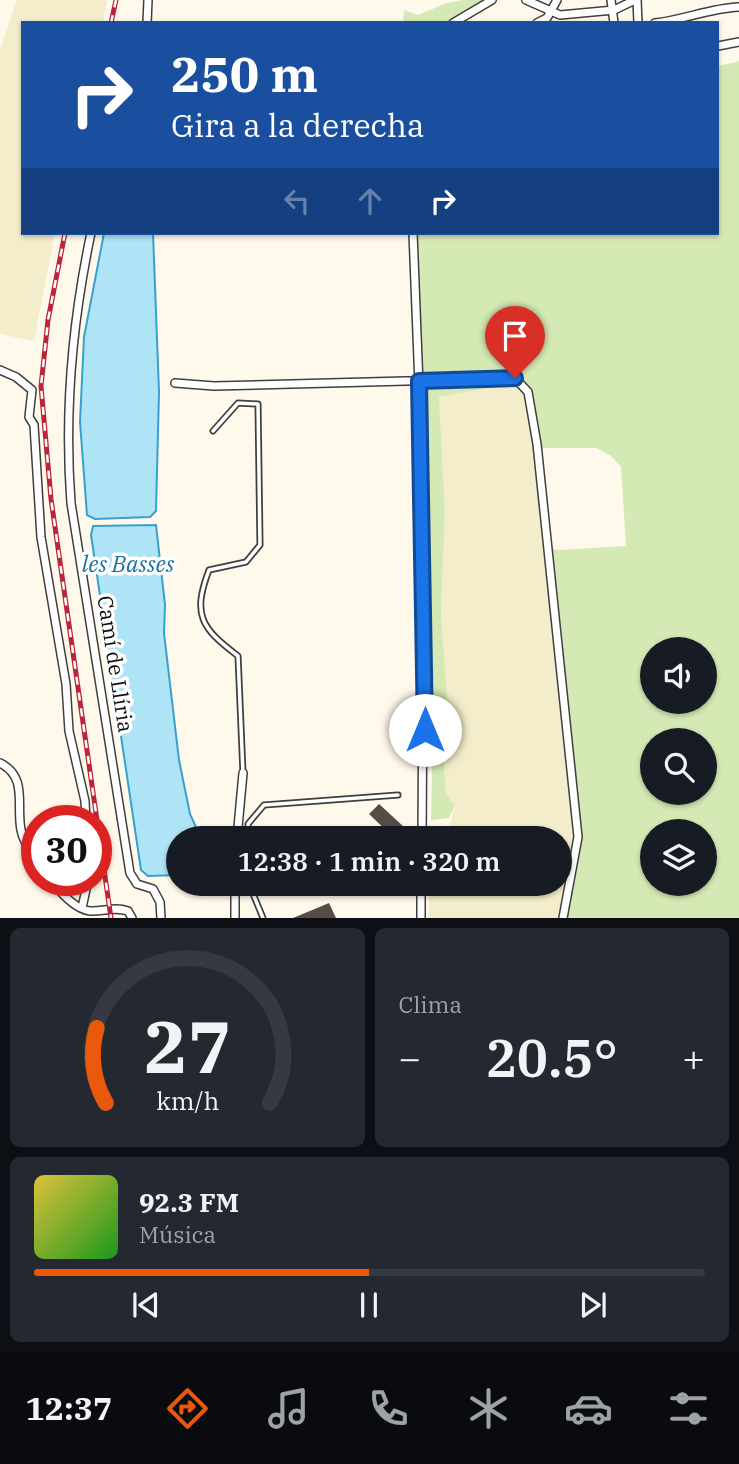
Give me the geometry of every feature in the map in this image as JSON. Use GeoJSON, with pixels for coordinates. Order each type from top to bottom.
{"type":"FeatureCollection","features":[{"type":"Feature","properties":{"kind":"street"},"geometry":{"type":"LineString","coordinates":[[147,21],[148,0]]}},
{"type":"Feature","properties":{"kind":"street"},"geometry":{"type":"LineString","coordinates":[[456,21],[492,0]]}},
{"type":"Feature","properties":{"kind":"street"},"geometry":{"type":"LineString","coordinates":[[526,0],[561,15],[614,10],[626,2],[636,0],[638,21]]}},
{"type":"Feature","properties":{"kind":"street"},"geometry":{"type":"LineString","coordinates":[[541,21],[547,18],[557,0]]}},
{"type":"Feature","properties":{"kind":"street"},"geometry":{"type":"LineString","coordinates":[[611,0],[614,21]]}},
{"type":"Feature","properties":{"kind":"street"},"geometry":{"type":"LineString","coordinates":[[679,21],[718,8],[739,7]]}},
{"type":"Feature","properties":{"kind":"street"},"geometry":{"type":"LineString","coordinates":[[719,46],[739,42]]}},
{"type":"Feature","properties":{"kind":"street","name":"Camí de Llíria"},"geometry":{"type":"LineString","coordinates":[[91,235],[78,292],[69,361],[68,460],[71,503],[130,873],[137,884],[153,889],[160,902],[161,918]]}},
{"type":"Feature","properties":{"kind":"street"},"geometry":{"type":"LineString","coordinates":[[413,235],[424,512],[422,826]]}},
{"type":"Feature","properties":{"kind":"street"},"geometry":{"type":"LineString","coordinates":[[0,370],[16,376],[32,390],[29,417],[34,425],[41,537],[66,684],[69,731],[85,805]]}},
{"type":"Feature","properties":{"kind":"street"},"geometry":{"type":"LineString","coordinates":[[175,383],[214,386],[515,378],[528,392],[537,444],[578,837],[563,918]]}},
{"type":"Feature","properties":{"kind":"street"},"geometry":{"type":"LineString","coordinates":[[0,763],[10,768],[19,784],[21,830]]}},
{"type":"Feature","properties":{"kind":"street"},"geometry":{"type":"LineString","coordinates":[[238,826],[243,773]]}},
{"type":"Feature","properties":{"kind":"street"},"geometry":{"type":"LineString","coordinates":[[64,896],[82,908],[128,911],[131,918]]}},
{"type":"Feature","properties":{"kind":"street"},"geometry":{"type":"LineString","coordinates":[[82,908],[85,896]]}},
{"type":"Feature","properties":{"kind":"street"},"geometry":{"type":"LineString","coordinates":[[235,896],[235,918]]}},
{"type":"Feature","properties":{"kind":"street"},"geometry":{"type":"LineString","coordinates":[[421,896],[421,918]]}},
{"type":"Feature","properties":{"kind":"lane"},"geometry":{"type":"LineString","coordinates":[[213,431],[238,403],[258,404],[260,545],[246,562],[209,570],[200,595],[200,610],[206,630],[238,656],[243,773]]}},
{"type":"Feature","properties":{"kind":"lane"},"geometry":{"type":"LineString","coordinates":[[248,826],[264,805],[398,795]]}},
{"type":"Feature","properties":{"kind":"lane"},"geometry":{"type":"LineString","coordinates":[[254,896],[263,918]]}},
{"type":"Feature","properties":{"kind":"shaded area"},"geometry":{"type":"Polygon","coordinates":[[[17,0],[107,0],[103,21],[21,21],[21,235],[55,235],[34,341],[0,334],[0,49],[17,0]]]}},
{"type":"Feature","properties":{"kind":"shaded area"},"geometry":{"type":"Polygon","coordinates":[[[507,385],[528,392],[578,837],[572,869],[572,826],[449,826],[455,805],[446,794],[444,764],[449,723],[441,613],[445,511],[439,397],[507,385]]]}},
{"type":"Feature","properties":{"kind":"shaded area"},"geometry":{"type":"Polygon","coordinates":[[[430,896],[567,896],[563,918],[428,918],[430,896]]]}},
{"type":"Feature","properties":{"kind":"green space"},"geometry":{"type":"Polygon","coordinates":[[[492,0],[456,21],[403,21],[404,10],[418,15],[447,3],[492,0]]]}},
{"type":"Feature","properties":{"kind":"green space"},"geometry":{"type":"Polygon","coordinates":[[[739,61],[739,918],[563,918],[567,896],[572,896],[572,869],[578,837],[547,547],[558,550],[626,546],[621,467],[611,456],[596,448],[541,448],[528,393],[507,385],[439,397],[445,511],[441,613],[449,723],[444,764],[446,794],[455,805],[449,818],[431,820],[432,773],[413,235],[719,235],[719,66],[739,61]]]}},
{"type":"Feature","properties":{"kind":"water","name":"les Basses"},"geometry":{"type":"Polygon","coordinates":[[[104,235],[153,235],[159,392],[156,511],[150,517],[95,519],[87,515],[80,422],[84,337],[104,235]]]}},
{"type":"Feature","properties":{"kind":"water","name":"les Basses"},"geometry":{"type":"Polygon","coordinates":[[[156,525],[165,605],[164,633],[179,760],[190,814],[196,826],[166,826],[166,875],[148,876],[141,870],[91,535],[93,526],[156,525]]]}},
{"type":"Feature","properties":{"kind":"building"},"geometry":{"type":"Polygon","coordinates":[[[379,804],[403,826],[382,826],[369,814],[379,804]]]}},
{"type":"Feature","properties":{"kind":"building"},"geometry":{"type":"Polygon","coordinates":[[[329,903],[336,918],[293,918],[329,903]]]}},
{"type":"Feature","properties":{"kind":"railway"},"geometry":{"type":"LineString","coordinates":[[111,21],[116,0]]}},
{"type":"Feature","properties":{"kind":"railway"},"geometry":{"type":"LineString","coordinates":[[65,235],[48,320],[41,386],[51,499],[111,918]]}},
{"type":"Feature","properties":{"kind":"route"},"geometry":{"type":"LineString","coordinates":[[425,730],[424,512],[419,381],[515,378]]}}]}
